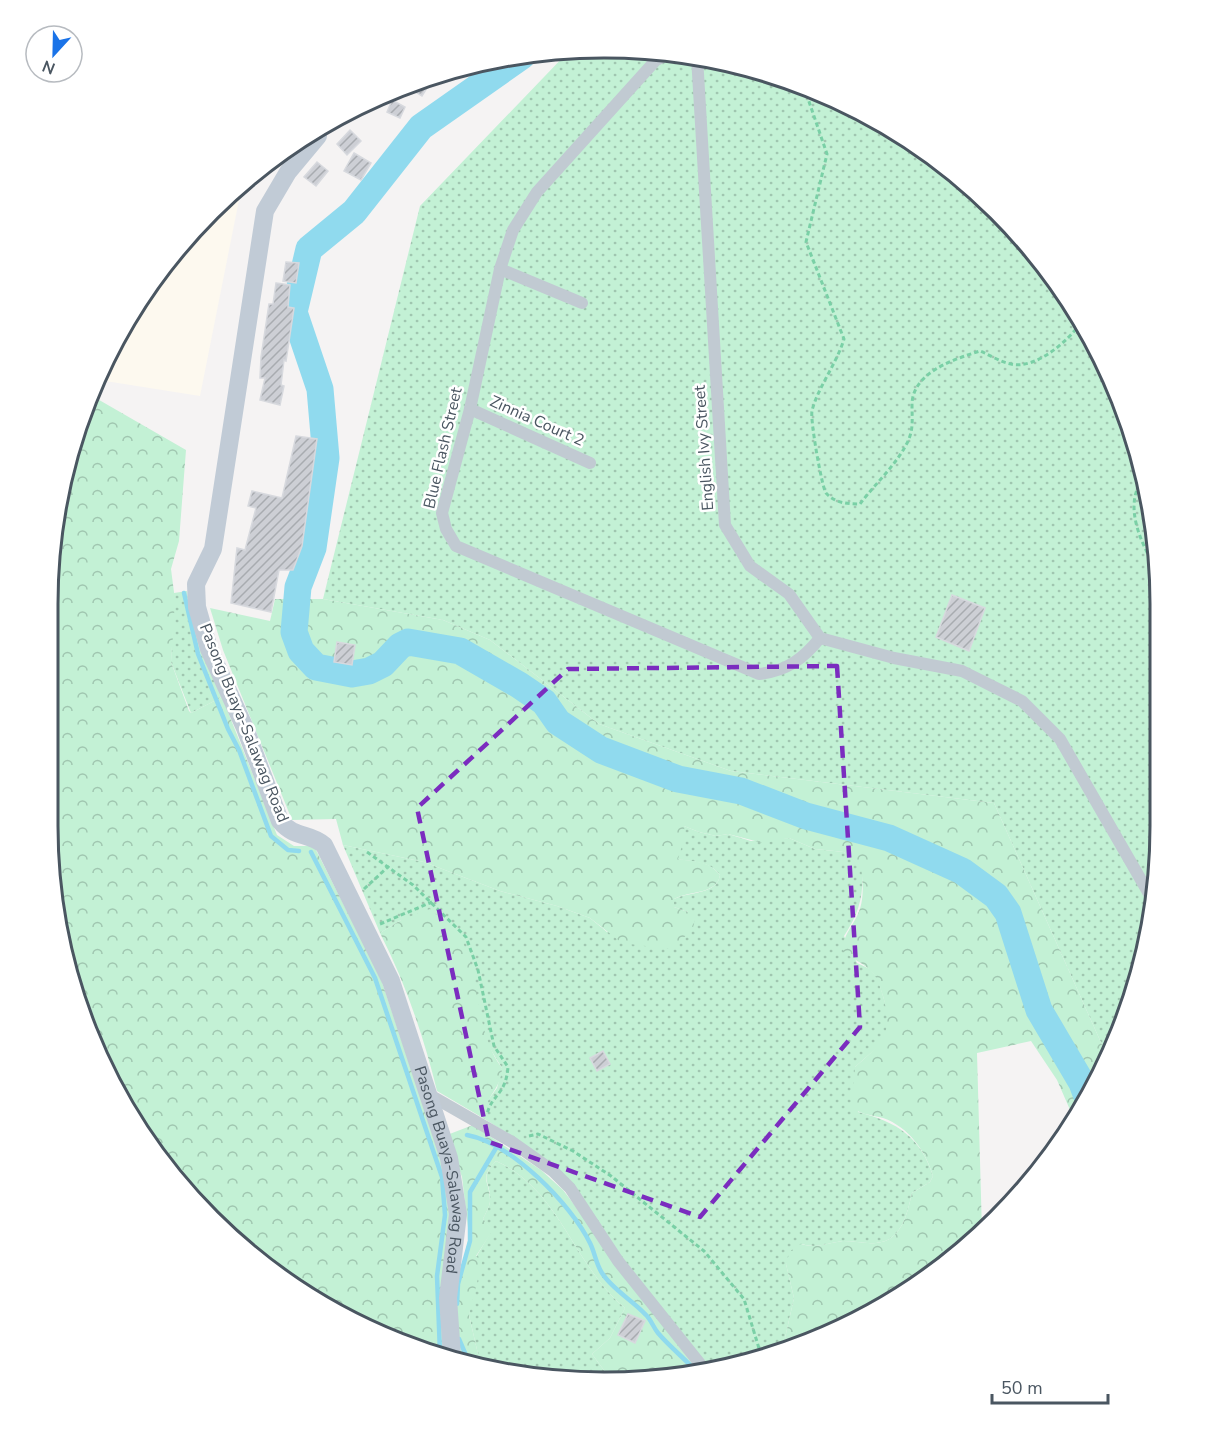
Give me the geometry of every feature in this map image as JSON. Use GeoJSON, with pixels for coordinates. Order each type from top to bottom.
{"type":"FeatureCollection","features":[{"type":"Feature","properties":{"kind":"street","name":"Blue Flash Street"},"geometry":{"type":"LineString","coordinates":[[655,61],[537,192],[513,230],[500,269],[470,409],[442,513],[446,529],[456,546],[759,674],[780,672],[808,652],[820,638]]}},
{"type":"Feature","properties":{"kind":"street","name":"English Ivy Street"},"geometry":{"type":"LineString","coordinates":[[698,67],[725,525],[750,566],[789,594],[820,638]]}},
{"type":"Feature","properties":{"kind":"street","name":"Pasong Buaya-Salawag Road"},"geometry":{"type":"LineString","coordinates":[[312,144],[288,172],[265,211],[213,549],[196,584],[196,596],[209,649],[245,728],[280,821],[291,832],[318,840],[324,845],[391,981],[449,1158],[457,1200],[457,1225],[448,1298],[452,1350]]}},
{"type":"Feature","properties":{"kind":"street"},"geometry":{"type":"LineString","coordinates":[[500,269],[582,303]]}},
{"type":"Feature","properties":{"kind":"street","name":"Zinnia Court 2"},"geometry":{"type":"LineString","coordinates":[[470,409],[590,463]]}},
{"type":"Feature","properties":{"kind":"street"},"geometry":{"type":"LineString","coordinates":[[820,638],[894,658],[962,671],[1022,701],[1060,739],[1146,888]]}},
{"type":"Feature","properties":{"kind":"street"},"geometry":{"type":"LineString","coordinates":[[428,1094],[512,1142],[553,1171],[570,1188],[618,1261],[699,1363]]}},
{"type":"Feature","properties":{"kind":"path"},"geometry":{"type":"LineString","coordinates":[[808,98],[827,154],[806,242],[844,339],[812,412],[814,441],[822,471],[824,491],[833,499],[846,504],[860,504],[906,446],[913,426],[912,402],[916,387],[932,371],[980,351],[1012,365],[1031,363],[1054,349],[1074,328]]}},
{"type":"Feature","properties":{"kind":"path"},"geometry":{"type":"LineString","coordinates":[[1136,487],[1134,508],[1142,545],[1147,553]]}},
{"type":"Feature","properties":{"kind":"path"},"geometry":{"type":"LineString","coordinates":[[367,852],[389,866],[432,902],[466,937],[472,949],[494,1046],[508,1067],[502,1092],[488,1109],[486,1127]]}},
{"type":"Feature","properties":{"kind":"path"},"geometry":{"type":"LineString","coordinates":[[352,899],[389,866]]}},
{"type":"Feature","properties":{"kind":"path"},"geometry":{"type":"LineString","coordinates":[[368,931],[416,907],[432,902]]}},
{"type":"Feature","properties":{"kind":"path"},"geometry":{"type":"LineString","coordinates":[[512,1142],[538,1134],[573,1151],[611,1176],[690,1238],[744,1299],[759,1349]]}},
{"type":"Feature","properties":{"kind":"highlighted area"},"geometry":{"type":"Polygon","coordinates":[[[837,666],[860,1027],[700,1217],[489,1142],[417,808],[568,669],[837,666]]]}},
{"type":"Feature","properties":{"kind":"shaded area"},"geometry":{"type":"Polygon","coordinates":[[[240,198],[239,200],[200,396],[106,381],[132,331],[171,272],[218,218],[240,198]]]}},
{"type":"Feature","properties":{"kind":"green space"},"geometry":{"type":"Polygon","coordinates":[[[604,58],[675,63],[745,77],[779,87],[813,100],[877,132],[907,150],[964,194],[990,218],[1037,272],[1076,331],[1108,395],[1121,429],[1139,498],[1148,568],[1150,826],[1145,897],[1131,967],[1121,1001],[1103,1046],[994,803],[731,771],[599,724],[490,640],[443,620],[323,599],[420,206],[560,61],[604,58]]]}},
{"type":"Feature","properties":{"kind":"green space"},"geometry":{"type":"Polygon","coordinates":[[[98,399],[186,450],[179,541],[171,569],[175,600],[171,662],[191,713],[222,697],[277,835],[294,846],[314,846],[380,976],[449,1183],[452,1203],[446,1348],[395,1330],[331,1298],[301,1280],[244,1236],[194,1186],[150,1129],[132,1099],[100,1035],[87,1001],[69,932],[63,897],[58,826],[58,604],[63,533],[77,463],[98,399]]]}},
{"type":"Feature","properties":{"kind":"green space"},"geometry":{"type":"Polygon","coordinates":[[[187,591],[192,617],[222,697],[191,713],[171,662],[174,593],[187,591]]]}},
{"type":"Feature","properties":{"kind":"green space"},"geometry":{"type":"Polygon","coordinates":[[[275,599],[323,599],[443,620],[490,640],[599,724],[731,771],[994,803],[1103,1046],[1070,1109],[1057,1080],[1031,1041],[977,1053],[982,1220],[936,1259],[907,1280],[845,1315],[785,1341],[794,1298],[786,1264],[790,1251],[801,1244],[817,1246],[843,1241],[876,1243],[885,1241],[892,1237],[902,1225],[912,1193],[930,1182],[933,1176],[921,1149],[901,1127],[883,1118],[852,1108],[855,1067],[879,1044],[886,1029],[887,1020],[883,996],[875,977],[868,968],[842,949],[861,906],[863,886],[861,866],[844,852],[815,849],[789,838],[763,843],[728,834],[716,836],[684,826],[685,836],[678,859],[706,864],[720,875],[714,886],[674,899],[674,907],[688,912],[695,920],[692,931],[669,949],[622,943],[590,918],[557,906],[500,891],[424,862],[343,845],[336,819],[292,820],[223,650],[210,608],[270,621],[275,599]]]}},
{"type":"Feature","properties":{"kind":"green space"},"geometry":{"type":"Polygon","coordinates":[[[684,826],[716,836],[728,834],[751,841],[789,838],[815,849],[844,852],[862,866],[860,903],[844,936],[857,963],[870,969],[878,979],[888,1013],[888,1028],[881,1044],[855,1067],[858,1112],[896,1126],[906,1133],[922,1151],[933,1176],[930,1182],[912,1193],[902,1225],[892,1237],[885,1241],[872,1243],[843,1241],[818,1246],[802,1244],[786,1264],[794,1298],[785,1341],[705,1362],[635,1278],[599,1224],[505,1132],[483,1118],[485,1104],[497,1088],[502,1068],[486,1042],[466,951],[401,920],[380,933],[343,845],[424,862],[500,891],[557,906],[590,918],[607,932],[688,912],[674,907],[674,899],[702,892],[714,886],[718,881],[720,875],[711,867],[677,859],[684,826]]]}},
{"type":"Feature","properties":{"kind":"green space"},"geometry":{"type":"Polygon","coordinates":[[[430,909],[460,937],[472,969],[486,1037],[502,1068],[499,1082],[487,1103],[483,1118],[437,1091],[413,1010],[380,933],[401,920],[430,909]]]}},
{"type":"Feature","properties":{"kind":"green space"},"geometry":{"type":"Polygon","coordinates":[[[473,1125],[541,1170],[563,1190],[696,1363],[605,1372],[592,1354],[610,1338],[625,1308],[592,1271],[536,1190],[518,1174],[496,1161],[486,1176],[490,1201],[483,1219],[493,1230],[476,1256],[482,1262],[469,1315],[479,1357],[461,1352],[455,1337],[453,1308],[469,1236],[462,1177],[447,1135],[473,1125]]]}},
{"type":"Feature","properties":{"kind":"green space"},"geometry":{"type":"Polygon","coordinates":[[[496,1161],[518,1174],[536,1190],[592,1271],[625,1308],[610,1338],[592,1354],[605,1372],[533,1367],[479,1357],[469,1315],[476,1257],[492,1230],[483,1219],[490,1201],[486,1176],[496,1161]]]}},
{"type":"Feature","properties":{"kind":"building"},"geometry":{"type":"Polygon","coordinates":[[[427,88],[422,96],[416,92],[427,88]]]}},
{"type":"Feature","properties":{"kind":"building"},"geometry":{"type":"Polygon","coordinates":[[[393,101],[405,107],[400,118],[387,112],[393,101]]]}},
{"type":"Feature","properties":{"kind":"building"},"geometry":{"type":"Polygon","coordinates":[[[350,130],[361,141],[347,155],[337,144],[350,130]]]}},
{"type":"Feature","properties":{"kind":"building"},"geometry":{"type":"Polygon","coordinates":[[[354,153],[371,163],[361,180],[344,171],[354,153]]]}},
{"type":"Feature","properties":{"kind":"building"},"geometry":{"type":"Polygon","coordinates":[[[317,162],[328,171],[316,186],[304,177],[317,162]]]}},
{"type":"Feature","properties":{"kind":"building"},"geometry":{"type":"Polygon","coordinates":[[[286,262],[299,263],[296,283],[283,281],[286,262]]]}},
{"type":"Feature","properties":{"kind":"building"},"geometry":{"type":"Polygon","coordinates":[[[276,283],[290,285],[288,307],[294,308],[286,361],[284,360],[281,385],[284,386],[280,405],[260,400],[265,378],[260,378],[261,357],[269,304],[273,304],[276,283]]]}},
{"type":"Feature","properties":{"kind":"building"},"geometry":{"type":"Polygon","coordinates":[[[296,436],[317,439],[302,546],[293,570],[279,570],[271,612],[231,603],[237,548],[245,550],[256,508],[248,506],[252,491],[282,498],[296,436]]]}},
{"type":"Feature","properties":{"kind":"building"},"geometry":{"type":"Polygon","coordinates":[[[952,595],[985,608],[969,651],[936,637],[952,595]]]}},
{"type":"Feature","properties":{"kind":"building"},"geometry":{"type":"Polygon","coordinates":[[[337,642],[355,645],[352,665],[334,662],[337,642]]]}},
{"type":"Feature","properties":{"kind":"building"},"geometry":{"type":"Polygon","coordinates":[[[603,1051],[610,1064],[597,1071],[590,1058],[603,1051]]]}},
{"type":"Feature","properties":{"kind":"building"},"geometry":{"type":"Polygon","coordinates":[[[628,1314],[645,1321],[635,1343],[618,1335],[628,1314]]]}},
{"type":"Feature","properties":{"kind":"waterway"},"geometry":{"type":"LineString","coordinates":[[505,68],[421,127],[354,212],[309,249],[294,312],[320,389],[326,458],[313,548],[298,587],[294,632],[301,651],[316,667],[352,674],[369,671],[383,664],[400,646],[408,642],[460,651],[544,702],[558,722],[601,750],[678,779],[741,791],[806,816],[889,838],[962,871],[996,896],[1008,913],[1039,1010],[1083,1086]]}},
{"type":"Feature","properties":{"kind":"waterway"},"geometry":{"type":"LineString","coordinates":[[184,593],[198,654],[228,729],[239,750],[271,836],[288,850],[299,851]]}},
{"type":"Feature","properties":{"kind":"waterway"},"geometry":{"type":"LineString","coordinates":[[311,852],[375,978],[442,1177],[445,1215],[437,1276],[440,1346]]}},
{"type":"Feature","properties":{"kind":"waterway"},"geometry":{"type":"LineString","coordinates":[[467,1135],[484,1140],[502,1150],[538,1177],[581,1227],[606,1279],[647,1316],[658,1333],[689,1365]]}},
{"type":"Feature","properties":{"kind":"waterway"},"geometry":{"type":"LineString","coordinates":[[457,1304],[458,1284],[470,1241],[470,1192],[496,1148]]}},
{"type":"Feature","properties":{"kind":"waterway"},"geometry":{"type":"LineString","coordinates":[[459,1339],[465,1354]]}}]}
